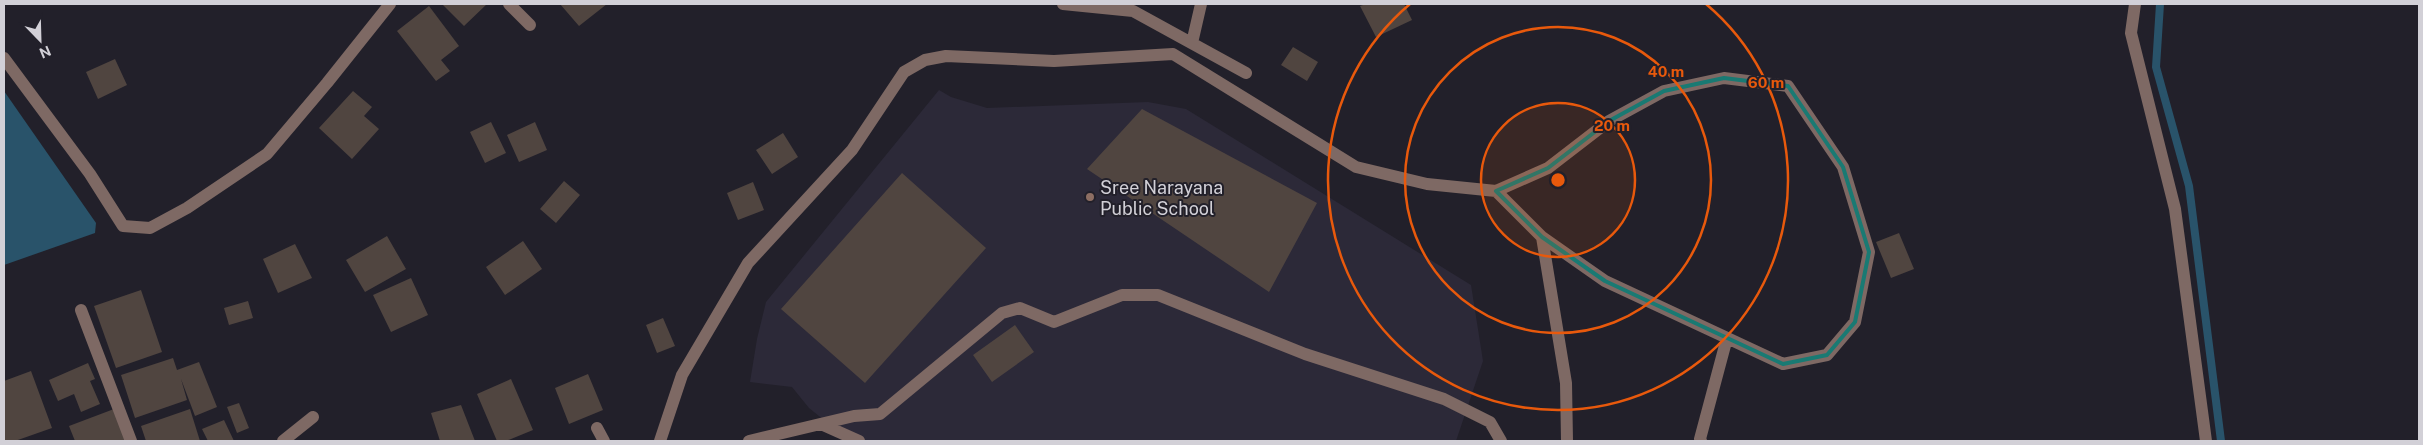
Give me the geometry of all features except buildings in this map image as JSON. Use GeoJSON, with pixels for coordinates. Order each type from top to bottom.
{"type":"FeatureCollection","features":[{"type":"Feature","properties":{"kind":"street"},"geometry":{"type":"LineString","coordinates":[[4,58],[90,174],[123,226],[150,228],[187,208],[267,154],[328,83],[390,4]]}},
{"type":"Feature","properties":{"kind":"street"},"geometry":{"type":"LineString","coordinates":[[508,4],[530,25]]}},
{"type":"Feature","properties":{"kind":"street"},"geometry":{"type":"LineString","coordinates":[[1062,4],[1134,11],[1246,73]]}},
{"type":"Feature","properties":{"kind":"street"},"geometry":{"type":"LineString","coordinates":[[1192,43],[1201,4]]}},
{"type":"Feature","properties":{"kind":"street"},"geometry":{"type":"LineString","coordinates":[[2135,4],[2131,33],[2175,209],[2206,441]]}},
{"type":"Feature","properties":{"kind":"street"},"geometry":{"type":"LineString","coordinates":[[660,441],[682,375],[748,263],[852,150],[904,72],[925,60],[946,56],[1054,61],[1172,54],[1356,167],[1428,184],[1496,191],[1548,168],[1609,122],[1664,91],[1724,78],[1788,86],[1843,167],[1869,252],[1855,322],[1827,355],[1783,364],[1605,281],[1542,237],[1496,191]]}},
{"type":"Feature","properties":{"kind":"street"},"geometry":{"type":"LineString","coordinates":[[1542,237],[1566,383],[1567,441]]}},
{"type":"Feature","properties":{"kind":"street"},"geometry":{"type":"LineString","coordinates":[[749,441],[854,416],[880,414],[1002,313],[1020,308],[1054,322],[1122,295],[1158,296],[1305,354],[1444,399],[1490,422],[1501,441]]}},
{"type":"Feature","properties":{"kind":"street"},"geometry":{"type":"LineString","coordinates":[[81,310],[131,441]]}},
{"type":"Feature","properties":{"kind":"street"},"geometry":{"type":"LineString","coordinates":[[1701,441],[1727,338]]}},
{"type":"Feature","properties":{"kind":"street"},"geometry":{"type":"LineString","coordinates":[[283,441],[313,417]]}},
{"type":"Feature","properties":{"kind":"street"},"geometry":{"type":"LineString","coordinates":[[821,424],[860,441]]}},
{"type":"Feature","properties":{"kind":"street"},"geometry":{"type":"LineString","coordinates":[[597,428],[604,441]]}},
{"type":"Feature","properties":{"kind":"highlighted area"},"geometry":{"type":"Polygon","coordinates":[[[1724,78],[1788,86],[1843,167],[1869,252],[1855,322],[1827,355],[1783,364],[1605,281],[1542,237],[1496,191],[1548,168],[1609,121],[1664,91],[1724,78]]]}},
{"type":"Feature","properties":{"kind":"shaded area","name":"Sree Narayana Public School"},"geometry":{"type":"Polygon","coordinates":[[[939,90],[951,97],[987,108],[1148,102],[1186,109],[1471,285],[1483,361],[1456,441],[850,441],[809,408],[792,387],[750,382],[757,339],[766,302],[939,90]]]}},
{"type":"Feature","properties":{"kind":"water"},"geometry":{"type":"Polygon","coordinates":[[[4,91],[96,223],[95,233],[4,265],[4,91]]]}},
{"type":"Feature","properties":{"kind":"waterway"},"geometry":{"type":"LineString","coordinates":[[2160,4],[2156,67],[2189,186],[2221,441]]}},
{"type":"Feature","properties":{"kind":"place","name":"Sree Narayana Public School"},"geometry":{"type":"Point","coordinates":[1090,197]}}]}
